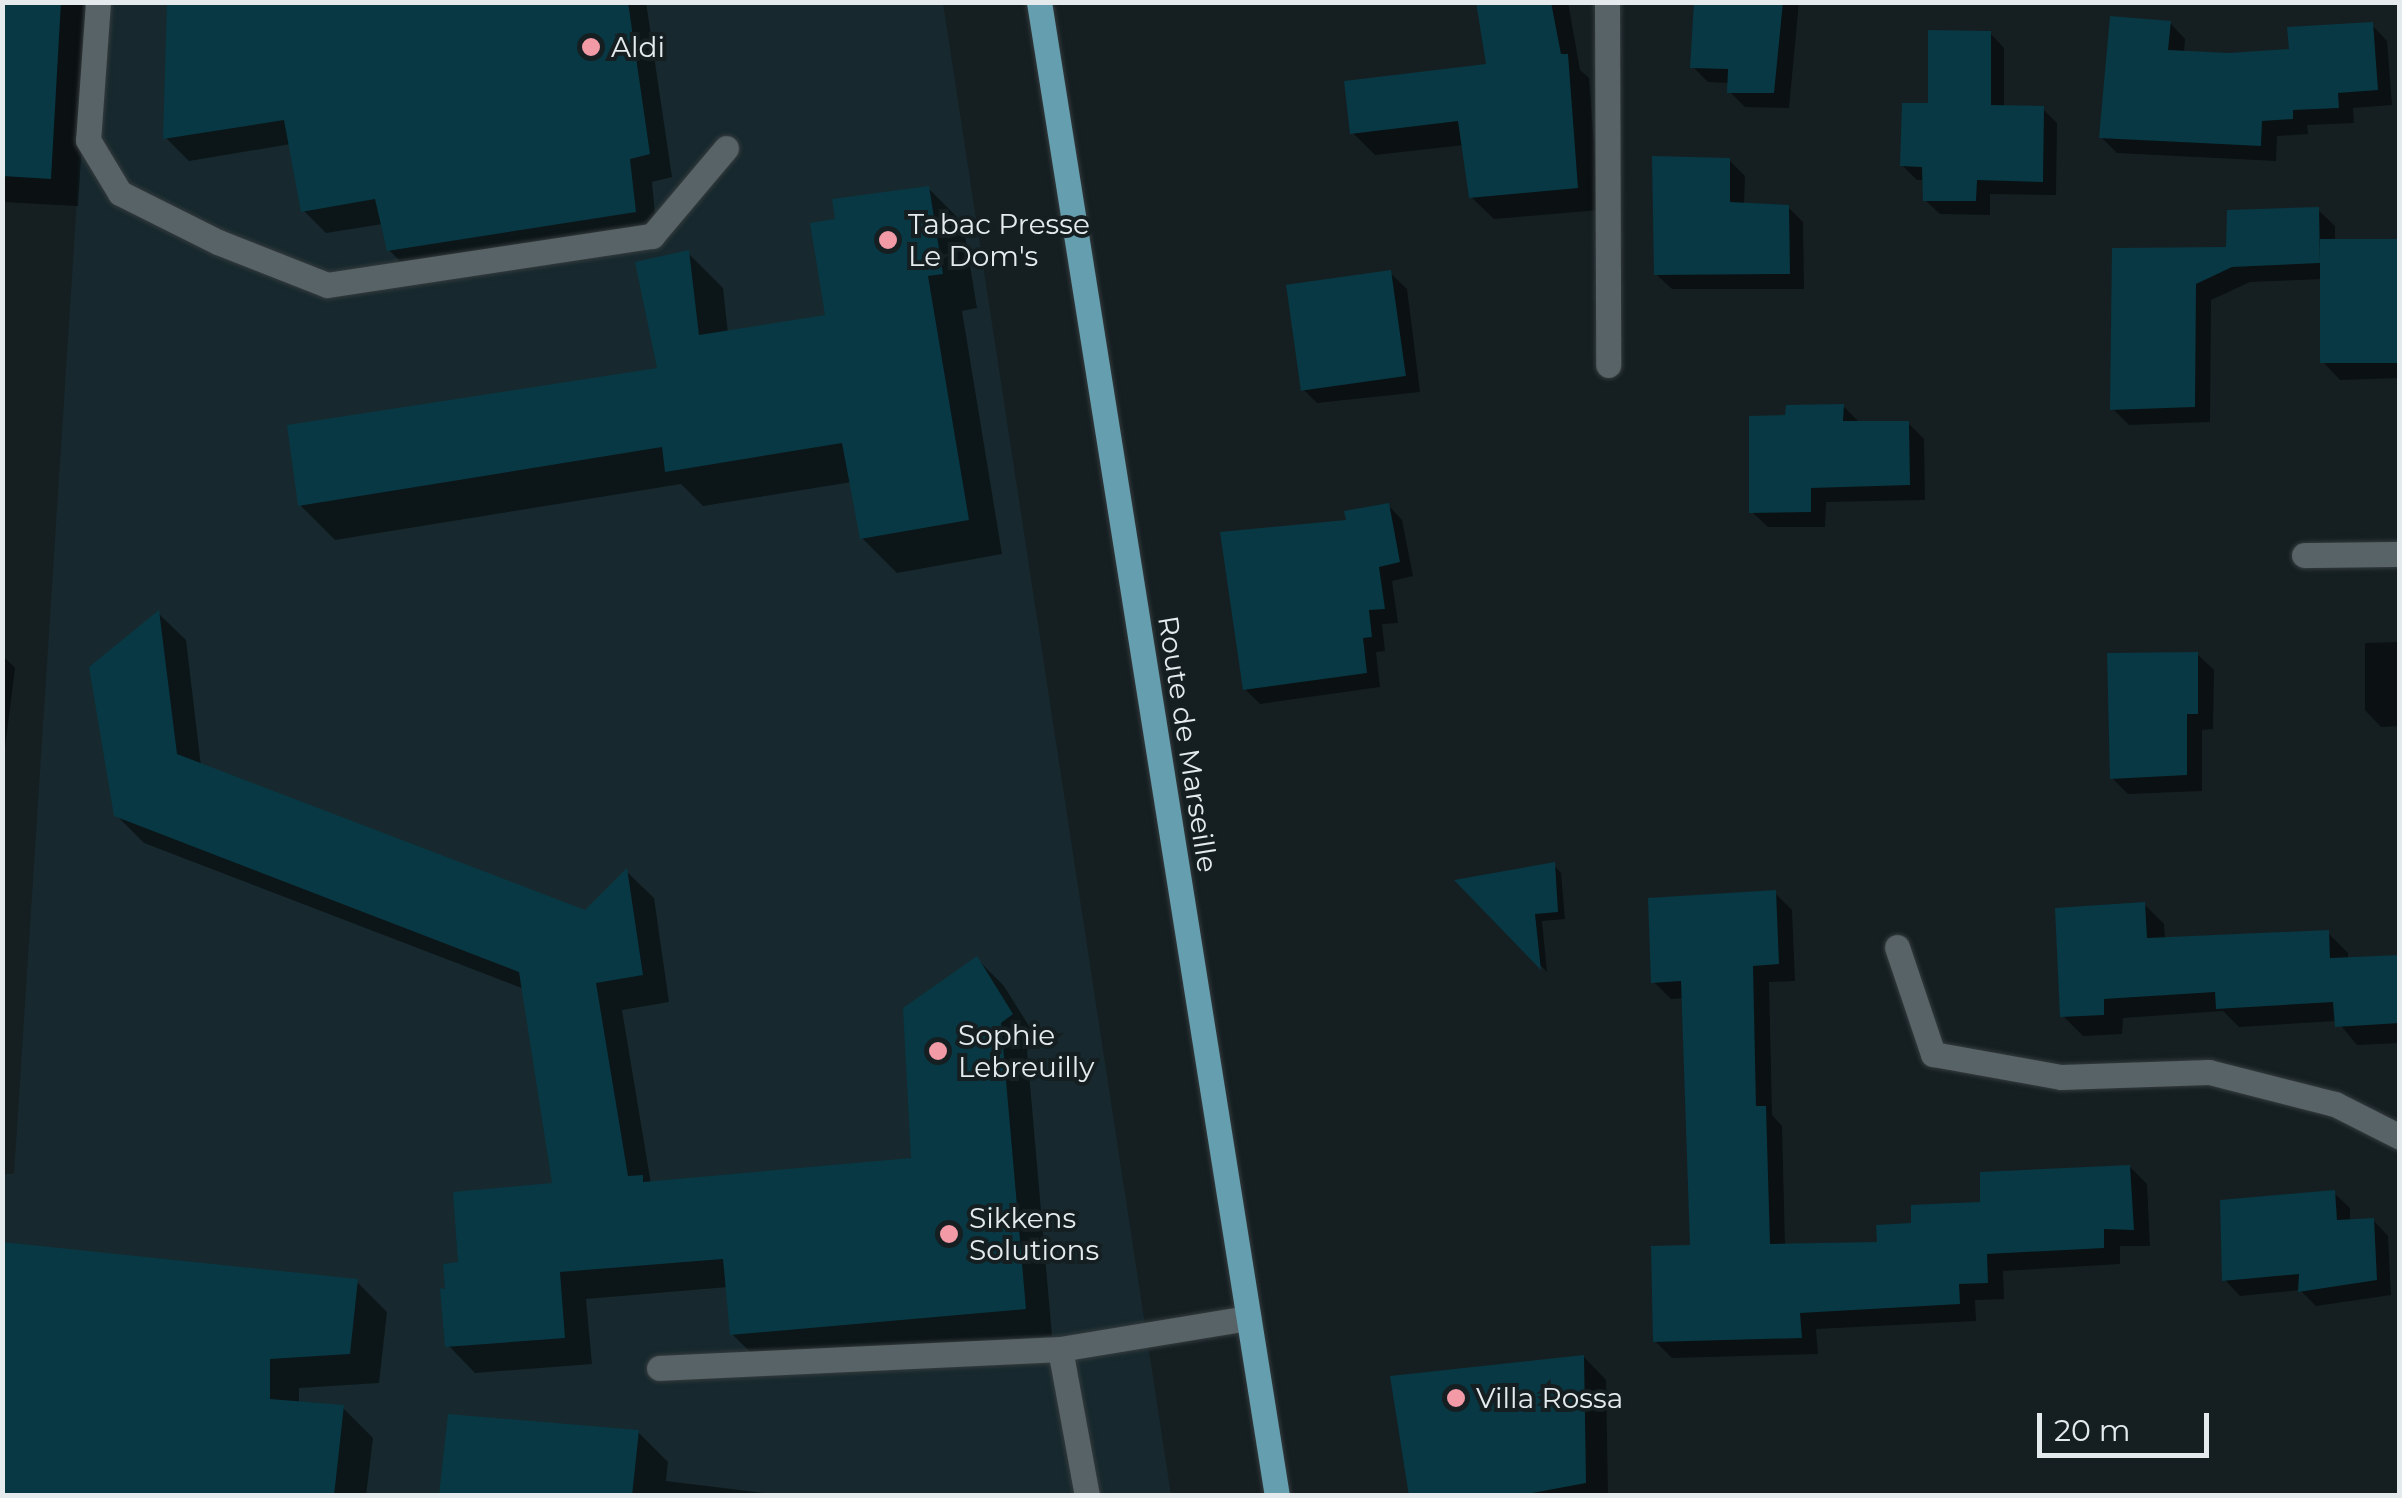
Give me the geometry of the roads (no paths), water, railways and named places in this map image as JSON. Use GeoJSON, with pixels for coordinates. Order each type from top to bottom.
{"type":"FeatureCollection","features":[{"type":"Feature","properties":{"kind":"main road","name":"Route de Marseille"},"geometry":{"type":"LineString","coordinates":[[1039,2],[1277,1496]]}},
{"type":"Feature","properties":{"kind":"street"},"geometry":{"type":"LineString","coordinates":[[98,2],[88,140],[120,193],[218,242],[328,285],[652,236],[726,148]]}},
{"type":"Feature","properties":{"kind":"street"},"geometry":{"type":"LineString","coordinates":[[1607,2],[1608,365]]}},
{"type":"Feature","properties":{"kind":"street"},"geometry":{"type":"LineString","coordinates":[[2304,555],[2400,554]]}},
{"type":"Feature","properties":{"kind":"street"},"geometry":{"type":"LineString","coordinates":[[1897,947],[1933,1054],[2061,1077],[2210,1072],[2336,1104],[2400,1137]]}},
{"type":"Feature","properties":{"kind":"street"},"geometry":{"type":"LineString","coordinates":[[659,1368],[1060,1349],[1248,1318]]}},
{"type":"Feature","properties":{"kind":"street"},"geometry":{"type":"LineString","coordinates":[[1060,1349],[1086,1496]]}},
{"type":"Feature","properties":{"kind":"place","name":"Aldi"},"geometry":{"type":"Point","coordinates":[591,47]}},
{"type":"Feature","properties":{"kind":"place","name":"Tabac Presse Le Dom's"},"geometry":{"type":"Point","coordinates":[888,240]}},
{"type":"Feature","properties":{"kind":"place","name":"Sophie Lebreuilly"},"geometry":{"type":"Point","coordinates":[938,1051]}},
{"type":"Feature","properties":{"kind":"place","name":"Sikkens Solutions"},"geometry":{"type":"Point","coordinates":[949,1234]}},
{"type":"Feature","properties":{"kind":"place","name":"Villa Rossa"},"geometry":{"type":"Point","coordinates":[1456,1398]}}]}
